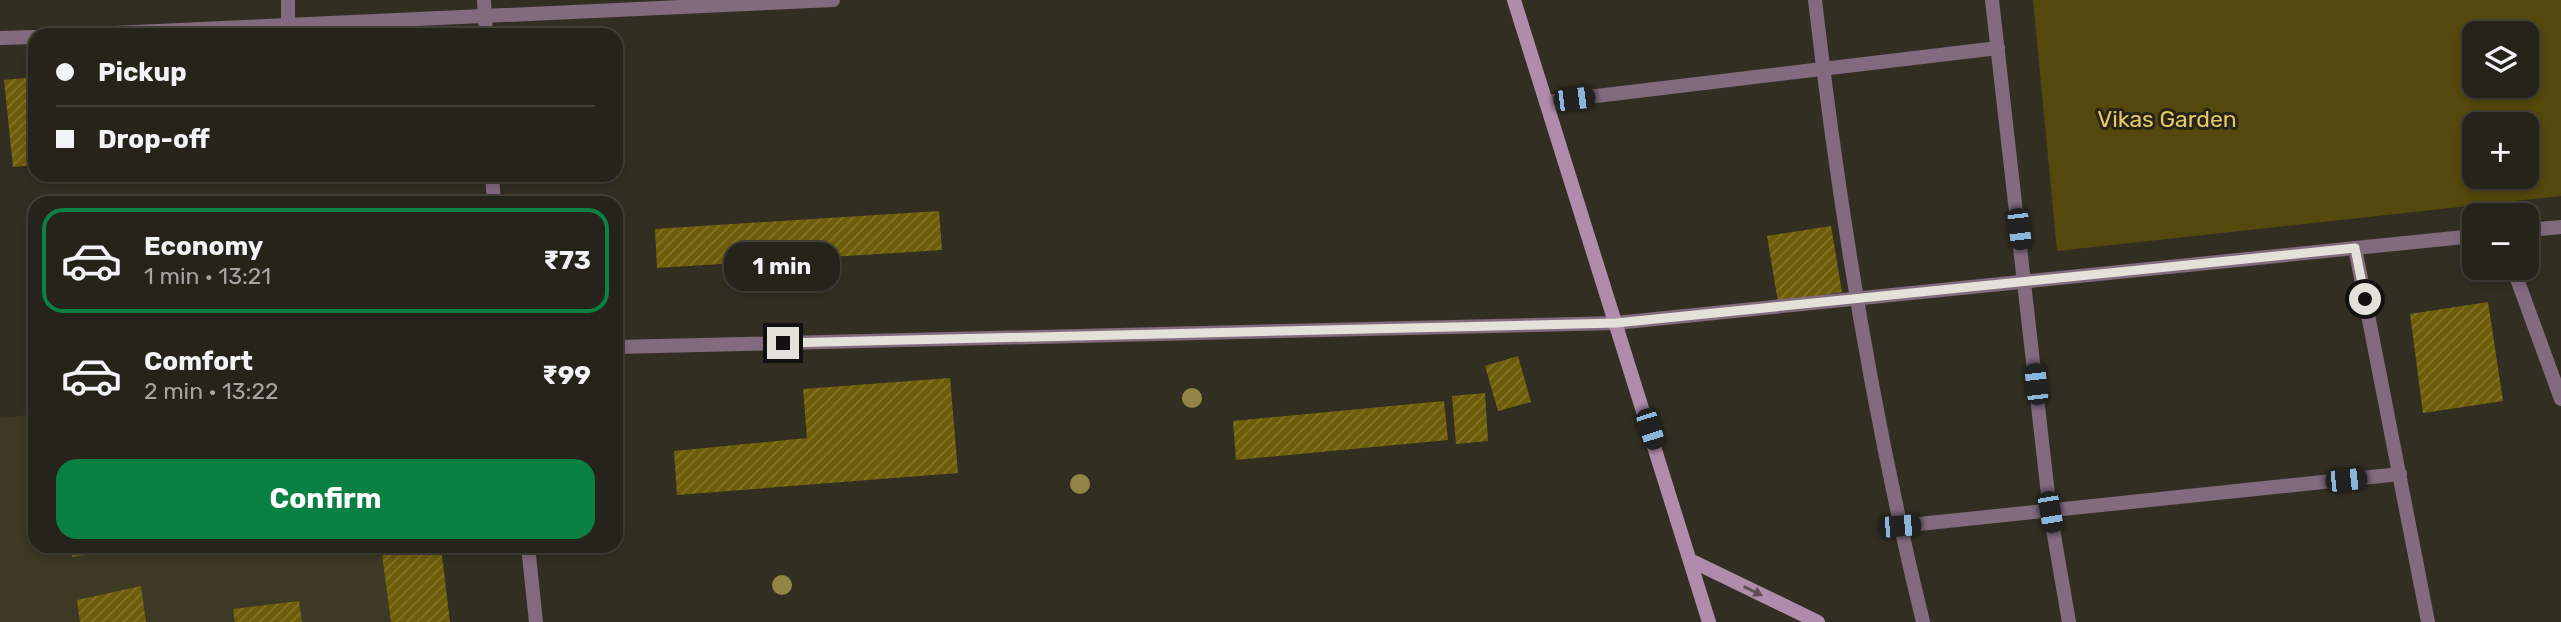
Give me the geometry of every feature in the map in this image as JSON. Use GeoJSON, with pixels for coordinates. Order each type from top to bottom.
{"type":"FeatureCollection","features":[{"type":"Feature","properties":{"kind":"street"},"geometry":{"type":"LineString","coordinates":[[288,0],[288,24]]}},
{"type":"Feature","properties":{"kind":"street"},"geometry":{"type":"LineString","coordinates":[[209,28],[484,8],[833,0]]}},
{"type":"Feature","properties":{"kind":"street"},"geometry":{"type":"LineString","coordinates":[[1514,0],[1709,622]]}},
{"type":"Feature","properties":{"kind":"street"},"geometry":{"type":"LineString","coordinates":[[1815,0],[1857,298],[1900,526],[1923,622]]}},
{"type":"Feature","properties":{"kind":"street"},"geometry":{"type":"LineString","coordinates":[[1992,0],[2050,512],[2069,622]]}},
{"type":"Feature","properties":{"kind":"street"},"geometry":{"type":"LineString","coordinates":[[484,8],[485,28]]}},
{"type":"Feature","properties":{"kind":"street"},"geometry":{"type":"LineString","coordinates":[[0,38],[28,37]]}},
{"type":"Feature","properties":{"kind":"street"},"geometry":{"type":"LineString","coordinates":[[1546,102],[1998,48]]}},
{"type":"Feature","properties":{"kind":"street"},"geometry":{"type":"LineString","coordinates":[[2539,229],[2561,227]]}},
{"type":"Feature","properties":{"kind":"street"},"geometry":{"type":"LineString","coordinates":[[623,347],[1616,323],[2462,237]]}},
{"type":"Feature","properties":{"kind":"street"},"geometry":{"type":"LineString","coordinates":[[2355,248],[2428,622]]}},
{"type":"Feature","properties":{"kind":"street"},"geometry":{"type":"LineString","coordinates":[[2517,280],[2561,400]]}},
{"type":"Feature","properties":{"kind":"street"},"geometry":{"type":"LineString","coordinates":[[1900,526],[2400,474]]}},
{"type":"Feature","properties":{"kind":"street"},"geometry":{"type":"LineString","coordinates":[[528,553],[536,622]]}},
{"type":"Feature","properties":{"kind":"street"},"geometry":{"type":"LineString","coordinates":[[1692,561],[1818,622]]}},
{"type":"Feature","properties":{"kind":"shaded area"},"geometry":{"type":"Polygon","coordinates":[[[28,415],[28,553],[420,553],[429,622],[0,622],[0,418],[28,415]]]}},
{"type":"Feature","properties":{"kind":"green space","name":"Vikas Garden"},"geometry":{"type":"Polygon","coordinates":[[[2033,0],[2561,0],[2561,196],[2497,203],[2462,203],[2462,207],[2057,251],[2033,0]]]}},
{"type":"Feature","properties":{"kind":"building"},"geometry":{"type":"Polygon","coordinates":[[[28,78],[28,166],[13,167],[4,80],[28,78]]]}},
{"type":"Feature","properties":{"kind":"building"},"geometry":{"type":"Polygon","coordinates":[[[939,211],[942,250],[657,268],[655,229],[939,211]]]}},
{"type":"Feature","properties":{"kind":"building"},"geometry":{"type":"Polygon","coordinates":[[[1831,226],[1842,292],[1778,302],[1767,236],[1831,226]]]}},
{"type":"Feature","properties":{"kind":"building"},"geometry":{"type":"Polygon","coordinates":[[[2488,302],[2503,401],[2423,413],[2410,314],[2488,302]]]}},
{"type":"Feature","properties":{"kind":"building"},"geometry":{"type":"Polygon","coordinates":[[[1518,356],[1531,402],[1498,411],[1485,366],[1518,356]]]}},
{"type":"Feature","properties":{"kind":"building"},"geometry":{"type":"Polygon","coordinates":[[[950,378],[958,473],[677,495],[674,451],[807,438],[803,389],[950,378]]]}},
{"type":"Feature","properties":{"kind":"building"},"geometry":{"type":"Polygon","coordinates":[[[1485,393],[1488,441],[1456,444],[1452,396],[1485,393]]]}},
{"type":"Feature","properties":{"kind":"building"},"geometry":{"type":"Polygon","coordinates":[[[1444,401],[1448,440],[1236,460],[1233,421],[1444,401]]]}},
{"type":"Feature","properties":{"kind":"building"},"geometry":{"type":"Polygon","coordinates":[[[71,553],[100,553],[72,557],[71,553]]]}},
{"type":"Feature","properties":{"kind":"building"},"geometry":{"type":"Polygon","coordinates":[[[442,553],[450,622],[391,622],[382,554],[442,553]]]}},
{"type":"Feature","properties":{"kind":"building"},"geometry":{"type":"Polygon","coordinates":[[[141,586],[146,622],[80,622],[77,600],[141,586]]]}},
{"type":"Feature","properties":{"kind":"building"},"geometry":{"type":"Polygon","coordinates":[[[299,601],[302,622],[235,622],[233,609],[299,601]]]}},
{"type":"Feature","properties":{"kind":"route"},"geometry":{"type":"LineString","coordinates":[[783,343],[1616,323],[2355,248],[2365,299]]}}]}
